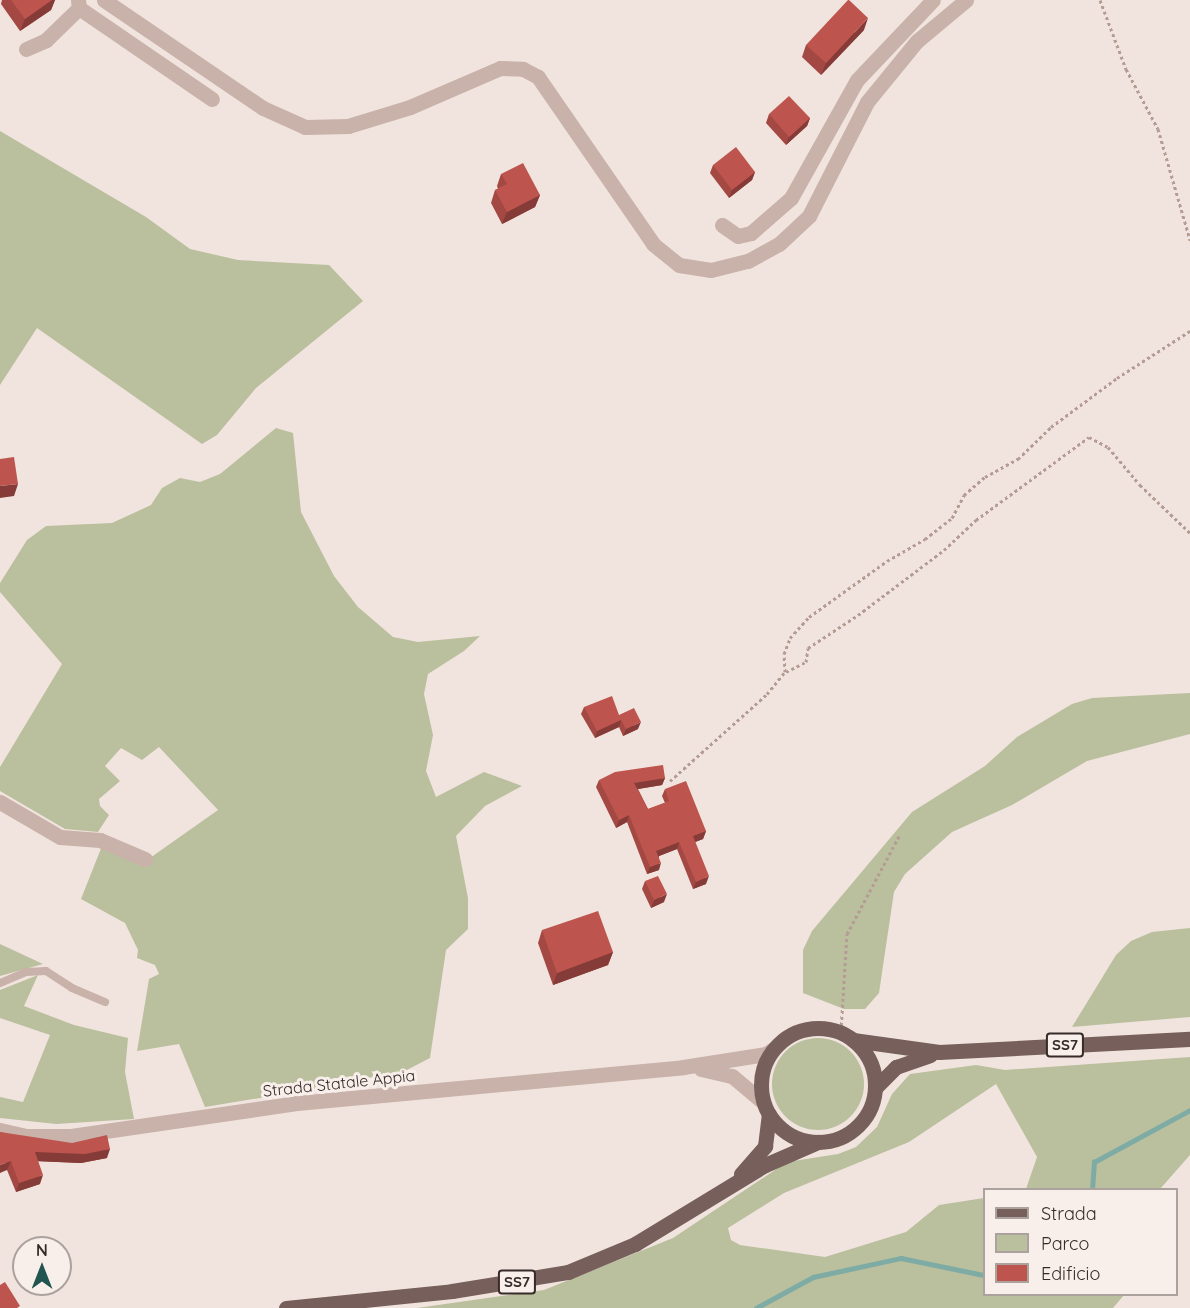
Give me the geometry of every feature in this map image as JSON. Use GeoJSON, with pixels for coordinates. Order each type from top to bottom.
{"type":"FeatureCollection","features":[{"type":"Feature","properties":{"kind":"main road","name":"Strada Statale Appia"},"geometry":{"type":"LineString","coordinates":[[773,1049],[784,1039],[812,1028],[939,1052],[1190,1039]]}},
{"type":"Feature","properties":{"kind":"main road"},"geometry":{"type":"LineString","coordinates":[[847,1036],[870,1061],[875,1088]]}},
{"type":"Feature","properties":{"kind":"main road","name":"SS7"},"geometry":{"type":"LineString","coordinates":[[728,1186],[765,1146],[766,1108],[761,1075],[773,1049]]}},
{"type":"Feature","properties":{"kind":"main road","name":"Strada Statale Appia"},"geometry":{"type":"LineString","coordinates":[[766,1108],[782,1129],[799,1138],[818,1142],[851,1132],[867,1113],[875,1088],[896,1067],[939,1052]]}},
{"type":"Feature","properties":{"kind":"main road","name":"SS7"},"geometry":{"type":"LineString","coordinates":[[286,1308],[463,1290],[568,1272],[635,1244],[728,1186],[786,1154],[818,1142]]}},
{"type":"Feature","properties":{"kind":"street"},"geometry":{"type":"LineString","coordinates":[[104,0],[263,108],[305,127],[348,126],[410,107],[500,68],[523,69],[538,77],[653,244],[679,265],[711,270],[748,261],[779,244],[809,216],[867,102],[917,41],[966,0]]}},
{"type":"Feature","properties":{"kind":"street"},"geometry":{"type":"LineString","coordinates":[[722,225],[738,236],[751,233],[791,198],[857,80],[935,0],[952,12]]}},
{"type":"Feature","properties":{"kind":"street"},"geometry":{"type":"LineString","coordinates":[[26,49],[46,40],[78,4],[212,99]]}},
{"type":"Feature","properties":{"kind":"street"},"geometry":{"type":"LineString","coordinates":[[0,802],[60,837],[100,840],[145,859]]}},
{"type":"Feature","properties":{"kind":"street","name":"Strada Statale Appia"},"geometry":{"type":"LineString","coordinates":[[0,1130],[26,1136],[71,1136],[297,1103],[683,1067],[766,1054],[773,1049]]}},
{"type":"Feature","properties":{"kind":"street","name":"Strada Statale Appia"},"geometry":{"type":"LineString","coordinates":[[683,1067],[732,1076],[766,1108]]}},
{"type":"Feature","properties":{"kind":"lane"},"geometry":{"type":"LineString","coordinates":[[0,983],[26,972],[46,971],[72,988],[105,1002]]}},
{"type":"Feature","properties":{"kind":"path"},"geometry":{"type":"LineString","coordinates":[[1100,0],[1126,69],[1158,129],[1190,240]]}},
{"type":"Feature","properties":{"kind":"path"},"geometry":{"type":"LineString","coordinates":[[785,672],[784,654],[790,638],[809,617],[887,561],[925,539],[952,518],[964,495],[985,477],[1018,459],[1051,427],[1117,378],[1190,331]]}},
{"type":"Feature","properties":{"kind":"path"},"geometry":{"type":"LineString","coordinates":[[670,781],[767,694],[785,672],[806,662],[808,648],[868,608],[945,550],[976,520],[1089,437],[1108,447],[1140,486],[1190,533]]}},
{"type":"Feature","properties":{"kind":"path"},"geometry":{"type":"LineString","coordinates":[[847,1036],[847,934],[899,836]]}},
{"type":"Feature","properties":{"kind":"green space"},"geometry":{"type":"Polygon","coordinates":[[[0,131],[146,217],[190,249],[238,260],[329,265],[363,301],[256,388],[217,435],[202,444],[37,328],[0,385],[0,131]]]}},
{"type":"Feature","properties":{"kind":"green space"},"geometry":{"type":"Polygon","coordinates":[[[276,428],[293,433],[301,512],[334,576],[358,607],[393,637],[418,642],[480,636],[464,651],[428,674],[424,694],[433,735],[426,771],[436,797],[484,772],[522,786],[485,806],[456,836],[468,898],[468,929],[446,950],[430,1058],[403,1072],[363,1081],[205,1107],[179,1044],[137,1051],[149,979],[159,974],[155,965],[137,958],[138,950],[125,923],[81,899],[102,846],[140,865],[218,810],[159,747],[142,760],[121,748],[105,766],[120,781],[99,799],[100,806],[109,815],[98,832],[65,829],[0,791],[0,767],[62,664],[0,592],[0,583],[27,540],[46,526],[112,523],[151,505],[162,488],[180,478],[200,482],[220,474],[276,428]]]}},
{"type":"Feature","properties":{"kind":"green space"},"geometry":{"type":"Polygon","coordinates":[[[1190,693],[1190,734],[1087,761],[1012,805],[952,832],[905,874],[894,892],[879,993],[865,1009],[844,1009],[803,993],[803,950],[812,931],[912,812],[985,766],[1017,737],[1072,704],[1092,698],[1190,693]]]}},
{"type":"Feature","properties":{"kind":"green space"},"geometry":{"type":"Polygon","coordinates":[[[1190,928],[1190,1017],[1072,1027],[1116,955],[1131,941],[1152,932],[1190,928]]]}},
{"type":"Feature","properties":{"kind":"green space"},"geometry":{"type":"Polygon","coordinates":[[[0,944],[43,964],[0,976],[0,944]]]}},
{"type":"Feature","properties":{"kind":"green space"},"geometry":{"type":"Polygon","coordinates":[[[38,975],[24,1006],[74,1025],[128,1038],[125,1072],[134,1119],[56,1124],[0,1118],[0,1097],[23,1102],[50,1035],[0,1018],[0,990],[38,975]]]}},
{"type":"Feature","properties":{"kind":"green space"},"geometry":{"type":"Polygon","coordinates":[[[818,1038],[836,1041],[851,1051],[861,1066],[864,1084],[861,1102],[851,1117],[836,1127],[818,1130],[800,1127],[785,1117],[775,1102],[772,1084],[775,1066],[785,1051],[800,1041],[818,1038]]]}},
{"type":"Feature","properties":{"kind":"green space"},"geometry":{"type":"Polygon","coordinates":[[[1190,1057],[1190,1155],[1161,1188],[1026,1188],[1037,1157],[996,1084],[909,1142],[784,1193],[728,1228],[731,1240],[740,1245],[825,1257],[906,1232],[939,1205],[983,1198],[983,1296],[1123,1296],[1113,1308],[417,1308],[544,1290],[673,1238],[787,1162],[838,1154],[856,1147],[877,1127],[892,1094],[910,1074],[976,1065],[1005,1070],[1190,1057]]]}},
{"type":"Feature","properties":{"kind":"building"},"geometry":{"type":"Polygon","coordinates":[[[11,0],[52,0],[25,19],[11,0]]]}},
{"type":"Feature","properties":{"kind":"building"},"geometry":{"type":"Polygon","coordinates":[[[848,0],[868,18],[826,63],[806,45],[848,0]]]}},
{"type":"Feature","properties":{"kind":"building"},"geometry":{"type":"Polygon","coordinates":[[[789,96],[810,118],[789,137],[769,114],[789,96]]]}},
{"type":"Feature","properties":{"kind":"building"},"geometry":{"type":"Polygon","coordinates":[[[736,147],[755,172],[732,190],[713,165],[736,147]]]}},
{"type":"Feature","properties":{"kind":"building"},"geometry":{"type":"Polygon","coordinates":[[[523,163],[540,195],[507,212],[495,190],[507,184],[501,174],[523,163]]]}},
{"type":"Feature","properties":{"kind":"building"},"geometry":{"type":"Polygon","coordinates":[[[14,457],[18,484],[0,486],[0,459],[14,457]]]}},
{"type":"Feature","properties":{"kind":"building"},"geometry":{"type":"Polygon","coordinates":[[[612,696],[619,715],[634,708],[641,722],[626,729],[621,720],[597,731],[584,707],[612,696]]]}},
{"type":"Feature","properties":{"kind":"building"},"geometry":{"type":"Polygon","coordinates":[[[663,765],[665,778],[634,783],[648,809],[669,801],[665,789],[686,781],[706,831],[693,836],[709,876],[696,882],[679,842],[656,851],[661,863],[650,867],[629,815],[619,820],[599,780],[615,772],[663,765]]]}},
{"type":"Feature","properties":{"kind":"building"},"geometry":{"type":"Polygon","coordinates":[[[658,876],[667,894],[654,900],[645,881],[658,876]]]}},
{"type":"Feature","properties":{"kind":"building"},"geometry":{"type":"Polygon","coordinates":[[[598,911],[613,952],[557,973],[542,930],[598,911]]]}},
{"type":"Feature","properties":{"kind":"building"},"geometry":{"type":"Polygon","coordinates":[[[0,1132],[72,1143],[107,1135],[110,1149],[85,1154],[35,1152],[43,1175],[19,1183],[11,1161],[0,1165],[0,1132]]]}},
{"type":"Feature","properties":{"kind":"building"},"geometry":{"type":"Polygon","coordinates":[[[5,1282],[20,1306],[0,1308],[0,1285],[5,1282]]]}},
{"type":"Feature","properties":{"kind":"waterway"},"geometry":{"type":"LineString","coordinates":[[1092,1188],[1094,1162],[1190,1110]]}},
{"type":"Feature","properties":{"kind":"waterway"},"geometry":{"type":"LineString","coordinates":[[756,1308],[813,1277],[901,1258],[983,1275]]}}]}
